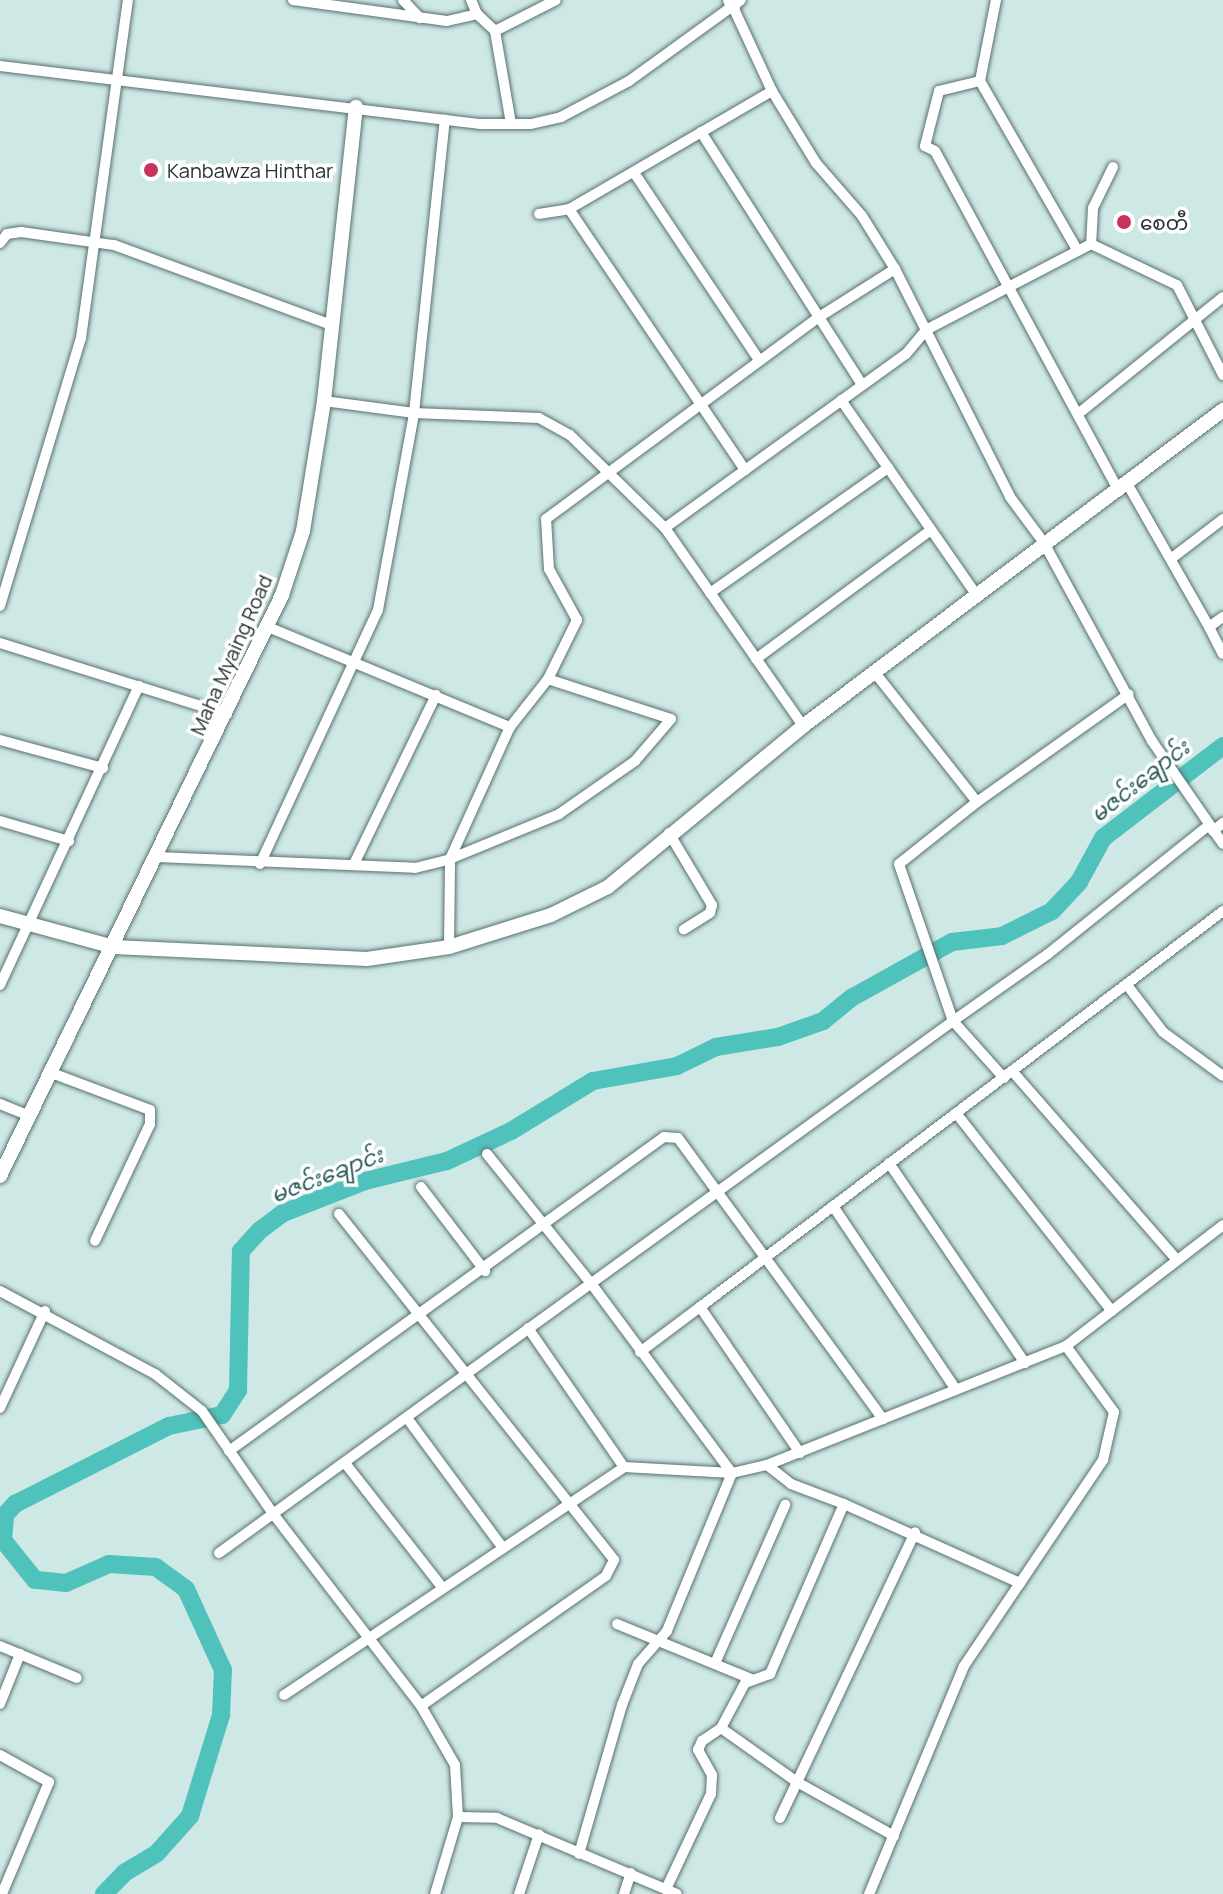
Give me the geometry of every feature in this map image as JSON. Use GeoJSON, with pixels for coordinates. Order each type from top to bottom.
{"type":"FeatureCollection","features":[{"type":"Feature","properties":{"kind":"street"},"geometry":{"type":"LineString","coordinates":[[0,606],[81,338],[121,79],[128,0]]}},
{"type":"Feature","properties":{"kind":"street"},"geometry":{"type":"LineString","coordinates":[[293,0],[447,21],[477,14]]}},
{"type":"Feature","properties":{"kind":"street"},"geometry":{"type":"LineString","coordinates":[[403,0],[420,18]]}},
{"type":"Feature","properties":{"kind":"street"},"geometry":{"type":"LineString","coordinates":[[471,0],[477,14],[495,31],[511,124]]}},
{"type":"Feature","properties":{"kind":"street"},"geometry":{"type":"LineString","coordinates":[[495,31],[556,0]]}},
{"type":"Feature","properties":{"kind":"street"},"geometry":{"type":"LineString","coordinates":[[996,0],[980,81],[1077,250]]}},
{"type":"Feature","properties":{"kind":"street"},"geometry":{"type":"LineString","coordinates":[[0,66],[445,120],[511,124],[561,117],[602,95],[735,2],[772,91],[816,163],[862,216],[895,269],[1010,497],[1044,543],[1152,741],[1223,844]]}},
{"type":"Feature","properties":{"kind":"street"},"geometry":{"type":"LineString","coordinates":[[980,81],[939,91],[925,146],[935,151],[1078,414],[1124,489],[1172,558],[1223,654]]}},
{"type":"Feature","properties":{"kind":"street"},"geometry":{"type":"LineString","coordinates":[[539,214],[569,209],[635,174],[772,91]]}},
{"type":"Feature","properties":{"kind":"street","name":"Maha Myaing Road"},"geometry":{"type":"LineString","coordinates":[[0,1176],[268,627],[303,531],[334,326],[356,107]]}},
{"type":"Feature","properties":{"kind":"street"},"geometry":{"type":"LineString","coordinates":[[260,864],[357,663],[378,610],[414,413],[445,120]]}},
{"type":"Feature","properties":{"kind":"street"},"geometry":{"type":"LineString","coordinates":[[701,132],[862,385]]}},
{"type":"Feature","properties":{"kind":"street"},"geometry":{"type":"LineString","coordinates":[[1091,244],[1093,208],[1113,167]]}},
{"type":"Feature","properties":{"kind":"street"},"geometry":{"type":"LineString","coordinates":[[635,174],[759,360]]}},
{"type":"Feature","properties":{"kind":"street"},"geometry":{"type":"LineString","coordinates":[[569,209],[745,470]]}},
{"type":"Feature","properties":{"kind":"street"},"geometry":{"type":"LineString","coordinates":[[0,243],[7,234],[21,232],[114,245],[334,326]]}},
{"type":"Feature","properties":{"kind":"street"},"geometry":{"type":"LineString","coordinates":[[665,528],[906,354],[926,330],[1091,244],[1177,285],[1223,375]]}},
{"type":"Feature","properties":{"kind":"street"},"geometry":{"type":"LineString","coordinates":[[449,947],[450,859],[510,727],[548,679],[577,620],[549,569],[546,519],[819,317],[895,269]]}},
{"type":"Feature","properties":{"kind":"street"},"geometry":{"type":"LineString","coordinates":[[1078,414],[1223,297]]}},
{"type":"Feature","properties":{"kind":"street"},"geometry":{"type":"LineString","coordinates":[[841,400],[978,597]]}},
{"type":"Feature","properties":{"kind":"street"},"geometry":{"type":"LineString","coordinates":[[324,401],[414,413],[539,418],[570,435],[665,528],[803,726]]}},
{"type":"Feature","properties":{"kind":"street"},"geometry":{"type":"LineString","coordinates":[[0,916],[114,947],[367,959],[449,947],[505,933],[608,887],[669,833],[803,726],[978,597],[1044,543],[1124,489],[1223,410]]}},
{"type":"Feature","properties":{"kind":"street"},"geometry":{"type":"LineString","coordinates":[[710,593],[888,468]]}},
{"type":"Feature","properties":{"kind":"street"},"geometry":{"type":"LineString","coordinates":[[1172,558],[1223,519]]}},
{"type":"Feature","properties":{"kind":"street"},"geometry":{"type":"LineString","coordinates":[[756,659],[931,530]]}},
{"type":"Feature","properties":{"kind":"street"},"geometry":{"type":"LineString","coordinates":[[1209,627],[1223,617]]}},
{"type":"Feature","properties":{"kind":"street"},"geometry":{"type":"LineString","coordinates":[[268,627],[510,727]]}},
{"type":"Feature","properties":{"kind":"street"},"geometry":{"type":"LineString","coordinates":[[0,643],[227,714]]}},
{"type":"Feature","properties":{"kind":"street"},"geometry":{"type":"LineString","coordinates":[[876,674],[977,802]]}},
{"type":"Feature","properties":{"kind":"street"},"geometry":{"type":"LineString","coordinates":[[157,857],[260,864],[354,864],[415,868],[450,859],[559,814],[635,761],[671,719],[548,679]]}},
{"type":"Feature","properties":{"kind":"street"},"geometry":{"type":"LineString","coordinates":[[0,985],[139,686]]}},
{"type":"Feature","properties":{"kind":"street"},"geometry":{"type":"LineString","coordinates":[[1129,694],[977,802],[899,864],[953,1021],[1008,1075],[1177,1260]]}},
{"type":"Feature","properties":{"kind":"street"},"geometry":{"type":"LineString","coordinates":[[354,864],[436,695]]}},
{"type":"Feature","properties":{"kind":"street"},"geometry":{"type":"LineString","coordinates":[[0,740],[103,768]]}},
{"type":"Feature","properties":{"kind":"street"},"geometry":{"type":"LineString","coordinates":[[0,821],[69,841]]}},
{"type":"Feature","properties":{"kind":"street"},"geometry":{"type":"LineString","coordinates":[[219,1553],[713,1193],[1048,954],[1211,828],[1223,823]]}},
{"type":"Feature","properties":{"kind":"street"},"geometry":{"type":"LineString","coordinates":[[669,833],[712,905],[710,913],[684,929]]}},
{"type":"Feature","properties":{"kind":"street"},"geometry":{"type":"LineString","coordinates":[[640,1352],[1223,911]]}},
{"type":"Feature","properties":{"kind":"street"},"geometry":{"type":"LineString","coordinates":[[1127,985],[1163,1032],[1223,1076]]}},
{"type":"Feature","properties":{"kind":"street"},"geometry":{"type":"LineString","coordinates":[[49,1072],[150,1110],[150,1124],[95,1241]]}},
{"type":"Feature","properties":{"kind":"street"},"geometry":{"type":"LineString","coordinates":[[0,1104],[29,1116]]}},
{"type":"Feature","properties":{"kind":"street"},"geometry":{"type":"LineString","coordinates":[[956,1113],[1112,1311]]}},
{"type":"Feature","properties":{"kind":"street"},"geometry":{"type":"LineString","coordinates":[[228,1450],[423,1316],[664,1137],[678,1138],[713,1193],[766,1257],[883,1419]]}},
{"type":"Feature","properties":{"kind":"street"},"geometry":{"type":"LineString","coordinates":[[487,1154],[590,1282],[732,1473]]}},
{"type":"Feature","properties":{"kind":"street"},"geometry":{"type":"LineString","coordinates":[[889,1163],[1025,1363]]}},
{"type":"Feature","properties":{"kind":"street"},"geometry":{"type":"LineString","coordinates":[[421,1187],[485,1271]]}},
{"type":"Feature","properties":{"kind":"street"},"geometry":{"type":"LineString","coordinates":[[833,1206],[956,1390]]}},
{"type":"Feature","properties":{"kind":"street"},"geometry":{"type":"LineString","coordinates":[[339,1214],[608,1550],[613,1569],[421,1706]]}},
{"type":"Feature","properties":{"kind":"street"},"geometry":{"type":"LineString","coordinates":[[284,1695],[367,1636],[624,1467],[732,1473],[767,1465],[1025,1363],[1066,1346],[1223,1225]]}},
{"type":"Feature","properties":{"kind":"street"},"geometry":{"type":"LineString","coordinates":[[0,1291],[45,1311],[155,1374],[202,1411],[274,1515],[421,1706],[455,1765],[458,1817],[435,1894]]}},
{"type":"Feature","properties":{"kind":"street"},"geometry":{"type":"LineString","coordinates":[[700,1307],[800,1453]]}},
{"type":"Feature","properties":{"kind":"street"},"geometry":{"type":"LineString","coordinates":[[0,1408],[45,1311]]}},
{"type":"Feature","properties":{"kind":"street"},"geometry":{"type":"LineString","coordinates":[[528,1328],[624,1467]]}},
{"type":"Feature","properties":{"kind":"street"},"geometry":{"type":"LineString","coordinates":[[869,1894],[964,1666],[1103,1460],[1114,1412],[1066,1346]]}},
{"type":"Feature","properties":{"kind":"street"},"geometry":{"type":"LineString","coordinates":[[407,1418],[502,1547]]}},
{"type":"Feature","properties":{"kind":"street"},"geometry":{"type":"LineString","coordinates":[[345,1463],[442,1587]]}},
{"type":"Feature","properties":{"kind":"street"},"geometry":{"type":"LineString","coordinates":[[767,1465],[791,1484],[915,1532],[1020,1583]]}},
{"type":"Feature","properties":{"kind":"street"},"geometry":{"type":"LineString","coordinates":[[579,1854],[622,1705],[638,1664],[661,1639],[732,1473]]}},
{"type":"Feature","properties":{"kind":"street"},"geometry":{"type":"LineString","coordinates":[[617,1624],[716,1661],[751,1679],[770,1674],[844,1504]]}},
{"type":"Feature","properties":{"kind":"street"},"geometry":{"type":"LineString","coordinates":[[716,1661],[785,1505]]}},
{"type":"Feature","properties":{"kind":"street"},"geometry":{"type":"LineString","coordinates":[[780,1818],[915,1532]]}},
{"type":"Feature","properties":{"kind":"street"},"geometry":{"type":"LineString","coordinates":[[0,1646],[77,1678]]}},
{"type":"Feature","properties":{"kind":"street"},"geometry":{"type":"LineString","coordinates":[[0,1704],[20,1654]]}},
{"type":"Feature","properties":{"kind":"street"},"geometry":{"type":"LineString","coordinates":[[458,1817],[497,1818],[671,1892],[711,1794],[712,1775],[698,1750],[721,1728],[751,1679]]}},
{"type":"Feature","properties":{"kind":"street"},"geometry":{"type":"LineString","coordinates":[[721,1728],[797,1782],[894,1836]]}},
{"type":"Feature","properties":{"kind":"street"},"geometry":{"type":"LineString","coordinates":[[0,1755],[49,1782],[2,1894]]}},
{"type":"Feature","properties":{"kind":"street"},"geometry":{"type":"LineString","coordinates":[[519,1894],[539,1834]]}},
{"type":"Feature","properties":{"kind":"street"},"geometry":{"type":"LineString","coordinates":[[624,1894],[631,1873]]}},
{"type":"Feature","properties":{"kind":"waterway","name":"မဇင်းချောင်း"},"geometry":{"type":"LineString","coordinates":[[104,1894],[124,1873],[157,1853],[190,1816],[221,1715],[223,1670],[186,1589],[156,1567],[109,1564],[66,1583],[35,1580],[3,1540],[5,1515],[15,1504],[169,1426],[222,1415],[238,1390],[241,1251],[259,1231],[283,1213],[365,1181],[447,1161],[511,1131],[593,1081],[677,1066],[716,1047],[778,1037],[823,1021],[853,997],[952,942],[1002,936],[1052,911],[1079,882],[1103,838],[1223,746]]}},
{"type":"Feature","properties":{"kind":"place","name":"Kanbawza Hinthar"},"geometry":{"type":"Point","coordinates":[151,170]}},
{"type":"Feature","properties":{"kind":"place","name":"စေတီ"},"geometry":{"type":"Point","coordinates":[1124,222]}}]}
